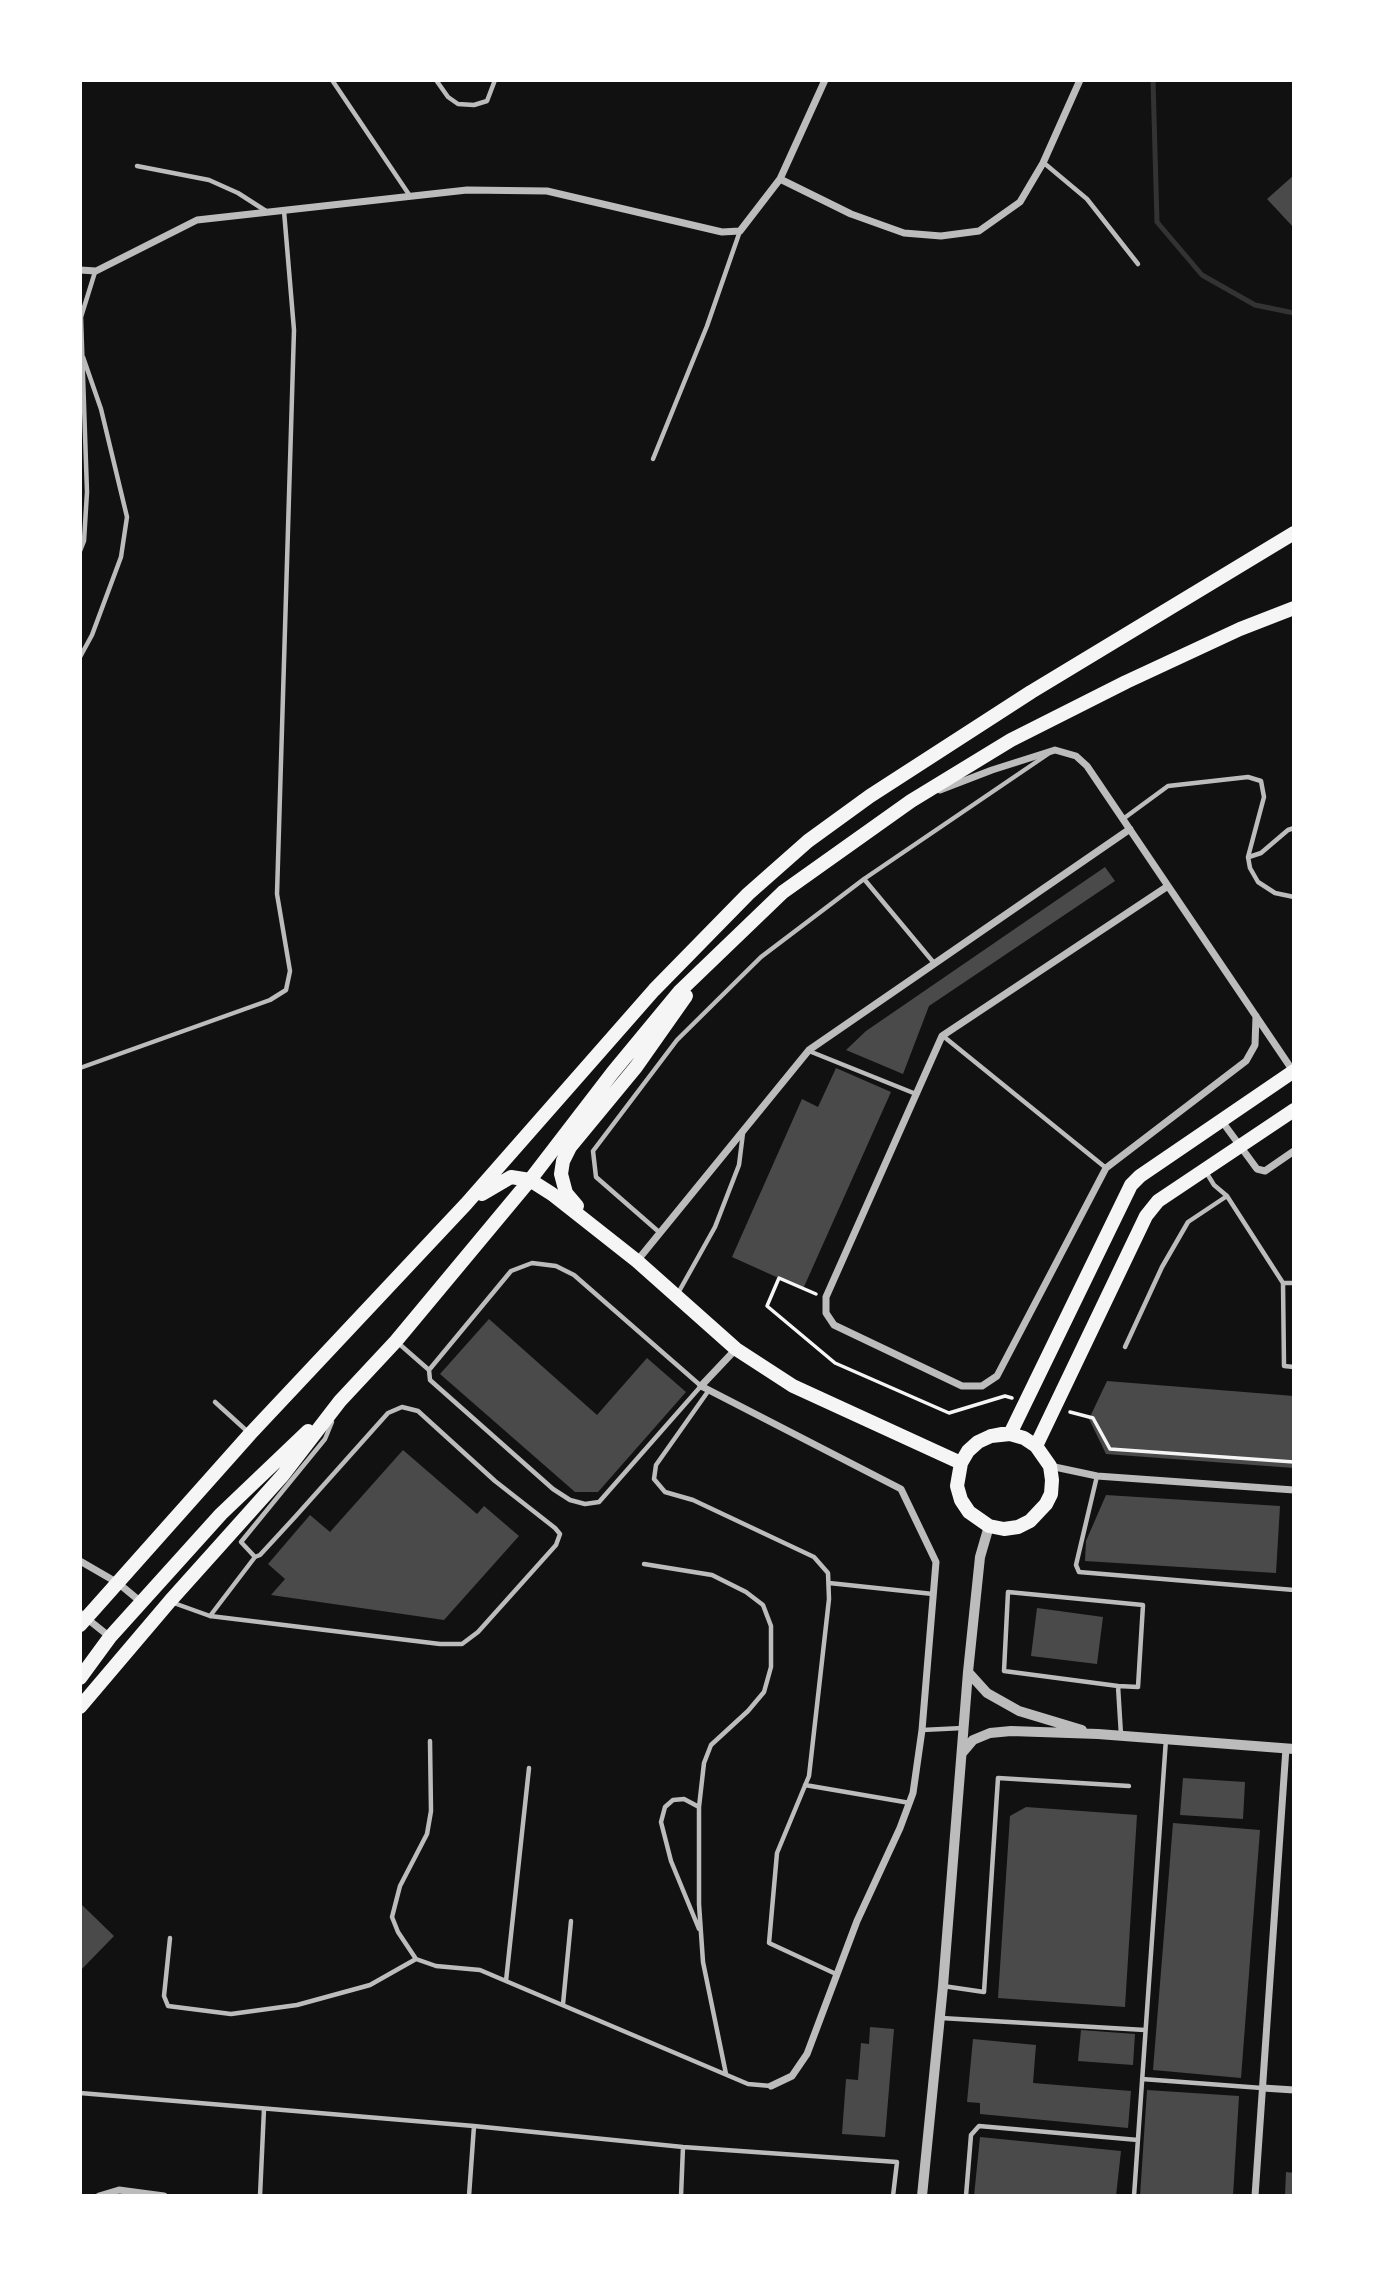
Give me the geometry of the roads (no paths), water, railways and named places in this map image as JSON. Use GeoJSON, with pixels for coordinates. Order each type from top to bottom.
{"type":"FeatureCollection","features":[{"type":"Feature","properties":{"kind":"main road"},"geometry":{"type":"LineString","coordinates":[[82,1619],[250,1434],[466,1204],[654,990],[748,894],[808,841],[870,796],[1031,692],[1293,533]]}},
{"type":"Feature","properties":{"kind":"main road"},"geometry":{"type":"LineString","coordinates":[[80,1678],[110,1637],[221,1514],[340,1401],[396,1341],[530,1180],[613,1072],[680,992],[783,892],[911,801],[1011,740],[1114,688],[1293,608]]}},
{"type":"Feature","properties":{"kind":"main road"},"geometry":{"type":"LineString","coordinates":[[597,1228],[566,1193],[561,1174],[563,1161],[579,1134],[671,1020],[704,969]]}},
{"type":"Feature","properties":{"kind":"main road"},"geometry":{"type":"LineString","coordinates":[[1010,1434],[1131,1185],[1140,1176],[1293,1071]]}},
{"type":"Feature","properties":{"kind":"main road"},"geometry":{"type":"LineString","coordinates":[[1036,1446],[1146,1216],[1158,1201],[1293,1110]]}},
{"type":"Feature","properties":{"kind":"main road"},"geometry":{"type":"LineString","coordinates":[[466,1204],[511,1177],[530,1180],[597,1228],[736,1349],[793,1386],[961,1462]]}},
{"type":"Feature","properties":{"kind":"main road"},"geometry":{"type":"LineString","coordinates":[[80,1707],[283,1475],[340,1401]]}},
{"type":"Feature","properties":{"kind":"main road"},"geometry":{"type":"LineString","coordinates":[[1010,1434],[1024,1438],[1036,1446],[1050,1466],[1051,1494],[1040,1513],[1018,1527],[989,1526],[969,1512],[961,1500],[957,1486],[961,1462],[978,1442],[991,1436],[1010,1434]]}},
{"type":"Feature","properties":{"kind":"street"},"geometry":{"type":"LineString","coordinates":[[80,270],[96,271],[197,219],[467,190],[547,191],[722,232],[740,231],[780,179],[825,80]]}},
{"type":"Feature","properties":{"kind":"street"},"geometry":{"type":"LineString","coordinates":[[780,179],[851,214],[904,233],[941,236],[979,231],[1020,202],[1043,163],[1080,80]]}},
{"type":"Feature","properties":{"kind":"street"},"geometry":{"type":"LineString","coordinates":[[911,801],[992,769],[1055,750],[1076,756],[1087,766],[1293,1071]]}},
{"type":"Feature","properties":{"kind":"street"},"geometry":{"type":"LineString","coordinates":[[637,1261],[808,1050],[1130,829]]}},
{"type":"Feature","properties":{"kind":"street"},"geometry":{"type":"LineString","coordinates":[[1168,886],[942,1036],[826,1297],[826,1313],[834,1325],[962,1386],[982,1386],[997,1376],[1106,1168],[1246,1061],[1255,1045],[1256,1016]]}},
{"type":"Feature","properties":{"kind":"street"},"geometry":{"type":"LineString","coordinates":[[1221,1120],[1257,1170],[1265,1171],[1293,1151]]}},
{"type":"Feature","properties":{"kind":"street"},"geometry":{"type":"LineString","coordinates":[[736,1349],[701,1386],[901,1489],[936,1562],[922,1730],[913,1793],[900,1828],[857,1921],[807,2054],[792,2076],[771,2086]]}},
{"type":"Feature","properties":{"kind":"street"},"geometry":{"type":"LineString","coordinates":[[1050,1466],[1097,1476],[1293,1490]]}},
{"type":"Feature","properties":{"kind":"street"},"geometry":{"type":"LineString","coordinates":[[922,2196],[943,1986],[968,1672],[980,1557],[989,1526]]}},
{"type":"Feature","properties":{"kind":"street"},"geometry":{"type":"LineString","coordinates":[[80,1561],[117,1583],[141,1602]]}},
{"type":"Feature","properties":{"kind":"street"},"geometry":{"type":"LineString","coordinates":[[82,1619],[110,1637]]}},
{"type":"Feature","properties":{"kind":"street"},"geometry":{"type":"LineString","coordinates":[[968,1672],[987,1693],[1019,1711],[1098,1734]]}},
{"type":"Feature","properties":{"kind":"street"},"geometry":{"type":"LineString","coordinates":[[962,1753],[973,1740],[1001,1732],[1098,1734],[1290,1749],[1255,2196]]}},
{"type":"Feature","properties":{"kind":"street"},"geometry":{"type":"LineString","coordinates":[[1263,2088],[1293,2090]]}},
{"type":"Feature","properties":{"kind":"street"},"geometry":{"type":"LineString","coordinates":[[99,2196],[119,2190],[164,2196]]}},
{"type":"Feature","properties":{"kind":"lane"},"geometry":{"type":"LineString","coordinates":[[332,80],[410,197]]}},
{"type":"Feature","properties":{"kind":"lane"},"geometry":{"type":"LineString","coordinates":[[436,80],[458,104],[474,105],[487,101],[495,80]]}},
{"type":"Feature","properties":{"kind":"lane"},"geometry":{"type":"LineString","coordinates":[[1043,163],[1087,199],[1138,264]]}},
{"type":"Feature","properties":{"kind":"lane"},"geometry":{"type":"LineString","coordinates":[[137,166],[209,180],[238,193],[267,212]]}},
{"type":"Feature","properties":{"kind":"lane"},"geometry":{"type":"LineString","coordinates":[[80,1068],[270,1000],[286,990],[290,971],[277,894],[294,330],[284,210]]}},
{"type":"Feature","properties":{"kind":"lane"},"geometry":{"type":"LineString","coordinates":[[653,459],[707,326],[740,231]]}},
{"type":"Feature","properties":{"kind":"lane"},"geometry":{"type":"LineString","coordinates":[[80,551],[84,541],[87,492],[81,317],[96,271]]}},
{"type":"Feature","properties":{"kind":"lane"},"geometry":{"type":"LineString","coordinates":[[80,657],[92,635],[121,557],[127,517],[101,409],[83,357]]}},
{"type":"Feature","properties":{"kind":"lane"},"geometry":{"type":"LineString","coordinates":[[659,1233],[596,1178],[593,1151],[677,1040],[761,957],[864,879],[1055,750]]}},
{"type":"Feature","properties":{"kind":"lane"},"geometry":{"type":"LineString","coordinates":[[1123,819],[1168,786],[1248,777],[1261,781],[1264,797],[1248,857],[1250,867],[1258,882],[1275,893],[1293,897]]}},
{"type":"Feature","properties":{"kind":"lane"},"geometry":{"type":"LineString","coordinates":[[1248,857],[1261,852],[1293,828]]}},
{"type":"Feature","properties":{"kind":"lane"},"geometry":{"type":"LineString","coordinates":[[864,879],[934,964]]}},
{"type":"Feature","properties":{"kind":"lane"},"geometry":{"type":"LineString","coordinates":[[942,1036],[1106,1168]]}},
{"type":"Feature","properties":{"kind":"lane"},"geometry":{"type":"LineString","coordinates":[[808,1050],[916,1094]]}},
{"type":"Feature","properties":{"kind":"lane"},"geometry":{"type":"LineString","coordinates":[[676,1297],[715,1227],[739,1165],[744,1129]]}},
{"type":"Feature","properties":{"kind":"lane"},"geometry":{"type":"LineString","coordinates":[[1205,1170],[1214,1185],[1227,1196],[1283,1283],[1284,1366],[1293,1367]]}},
{"type":"Feature","properties":{"kind":"lane"},"geometry":{"type":"LineString","coordinates":[[1125,1348],[1162,1266],[1188,1222],[1227,1196]]}},
{"type":"Feature","properties":{"kind":"lane"},"geometry":{"type":"LineString","coordinates":[[396,1341],[429,1370],[430,1380],[553,1489],[570,1500],[585,1504],[599,1502],[701,1386],[574,1275],[555,1266],[531,1263],[511,1271],[429,1370]]}},
{"type":"Feature","properties":{"kind":"lane"},"geometry":{"type":"LineString","coordinates":[[1283,1283],[1293,1283]]}},
{"type":"Feature","properties":{"kind":"lane"},"geometry":{"type":"LineString","coordinates":[[709,1390],[656,1465],[654,1479],[665,1492],[693,1500],[814,1557],[828,1573],[809,1776],[777,1853],[769,1943],[837,1975]]}},
{"type":"Feature","properties":{"kind":"lane"},"geometry":{"type":"LineString","coordinates":[[255,1557],[241,1542],[325,1439],[340,1401]]}},
{"type":"Feature","properties":{"kind":"lane"},"geometry":{"type":"LineString","coordinates":[[215,1402],[250,1434]]}},
{"type":"Feature","properties":{"kind":"lane"},"geometry":{"type":"LineString","coordinates":[[170,1601],[210,1616],[440,1644],[462,1644],[478,1632],[556,1545],[560,1534],[495,1481],[418,1411],[402,1407],[388,1413],[286,1527],[255,1557],[210,1616]]}},
{"type":"Feature","properties":{"kind":"lane"},"geometry":{"type":"LineString","coordinates":[[1097,1476],[1076,1565],[1079,1572],[1293,1590]]}},
{"type":"Feature","properties":{"kind":"lane"},"geometry":{"type":"LineString","coordinates":[[644,1564],[712,1575],[746,1592],[763,1605],[771,1626],[771,1667],[764,1692],[748,1711],[711,1745],[704,1763],[699,1807],[699,1904],[703,1962],[726,2074]]}},
{"type":"Feature","properties":{"kind":"lane"},"geometry":{"type":"LineString","coordinates":[[828,1583],[933,1594]]}},
{"type":"Feature","properties":{"kind":"lane"},"geometry":{"type":"LineString","coordinates":[[1008,1592],[1143,1605],[1138,1687],[1118,1686],[1004,1671],[1008,1592]]}},
{"type":"Feature","properties":{"kind":"lane"},"geometry":{"type":"LineString","coordinates":[[1118,1686],[1121,1736]]}},
{"type":"Feature","properties":{"kind":"lane"},"geometry":{"type":"LineString","coordinates":[[922,1730],[964,1728]]}},
{"type":"Feature","properties":{"kind":"lane"},"geometry":{"type":"LineString","coordinates":[[1134,2196],[1166,1740]]}},
{"type":"Feature","properties":{"kind":"lane"},"geometry":{"type":"LineString","coordinates":[[430,1741],[430,1811],[427,1834],[400,1886],[392,1917],[398,1932],[416,1959],[436,1966],[480,1970],[748,2084],[771,2086]]}},
{"type":"Feature","properties":{"kind":"lane"},"geometry":{"type":"LineString","coordinates":[[506,1981],[529,1768]]}},
{"type":"Feature","properties":{"kind":"lane"},"geometry":{"type":"LineString","coordinates":[[943,1986],[984,1992],[998,1778],[1129,1786]]}},
{"type":"Feature","properties":{"kind":"lane"},"geometry":{"type":"LineString","coordinates":[[806,1786],[909,1803]]}},
{"type":"Feature","properties":{"kind":"lane"},"geometry":{"type":"LineString","coordinates":[[699,1807],[684,1799],[673,1800],[665,1807],[661,1822],[671,1861],[701,1933]]}},
{"type":"Feature","properties":{"kind":"lane"},"geometry":{"type":"LineString","coordinates":[[563,2004],[571,1921]]}},
{"type":"Feature","properties":{"kind":"lane"},"geometry":{"type":"LineString","coordinates":[[170,1938],[164,1996],[168,2006],[231,2014],[297,2005],[370,1985],[416,1959]]}},
{"type":"Feature","properties":{"kind":"lane"},"geometry":{"type":"LineString","coordinates":[[940,2018],[1146,2030]]}},
{"type":"Feature","properties":{"kind":"lane"},"geometry":{"type":"LineString","coordinates":[[1142,2079],[1263,2088]]}},
{"type":"Feature","properties":{"kind":"lane"},"geometry":{"type":"LineString","coordinates":[[80,2093],[474,2126],[683,2147],[897,2162],[893,2196]]}},
{"type":"Feature","properties":{"kind":"lane"},"geometry":{"type":"LineString","coordinates":[[260,2196],[264,2109]]}},
{"type":"Feature","properties":{"kind":"lane"},"geometry":{"type":"LineString","coordinates":[[469,2196],[474,2126]]}},
{"type":"Feature","properties":{"kind":"lane"},"geometry":{"type":"LineString","coordinates":[[966,2196],[971,2135],[978,2126],[1138,2140]]}},
{"type":"Feature","properties":{"kind":"lane"},"geometry":{"type":"LineString","coordinates":[[681,2196],[683,2147]]}},
{"type":"Feature","properties":{"kind":"waterway"},"geometry":{"type":"LineString","coordinates":[[1153,80],[1157,222],[1202,275],[1255,305],[1294,313]]}}]}
